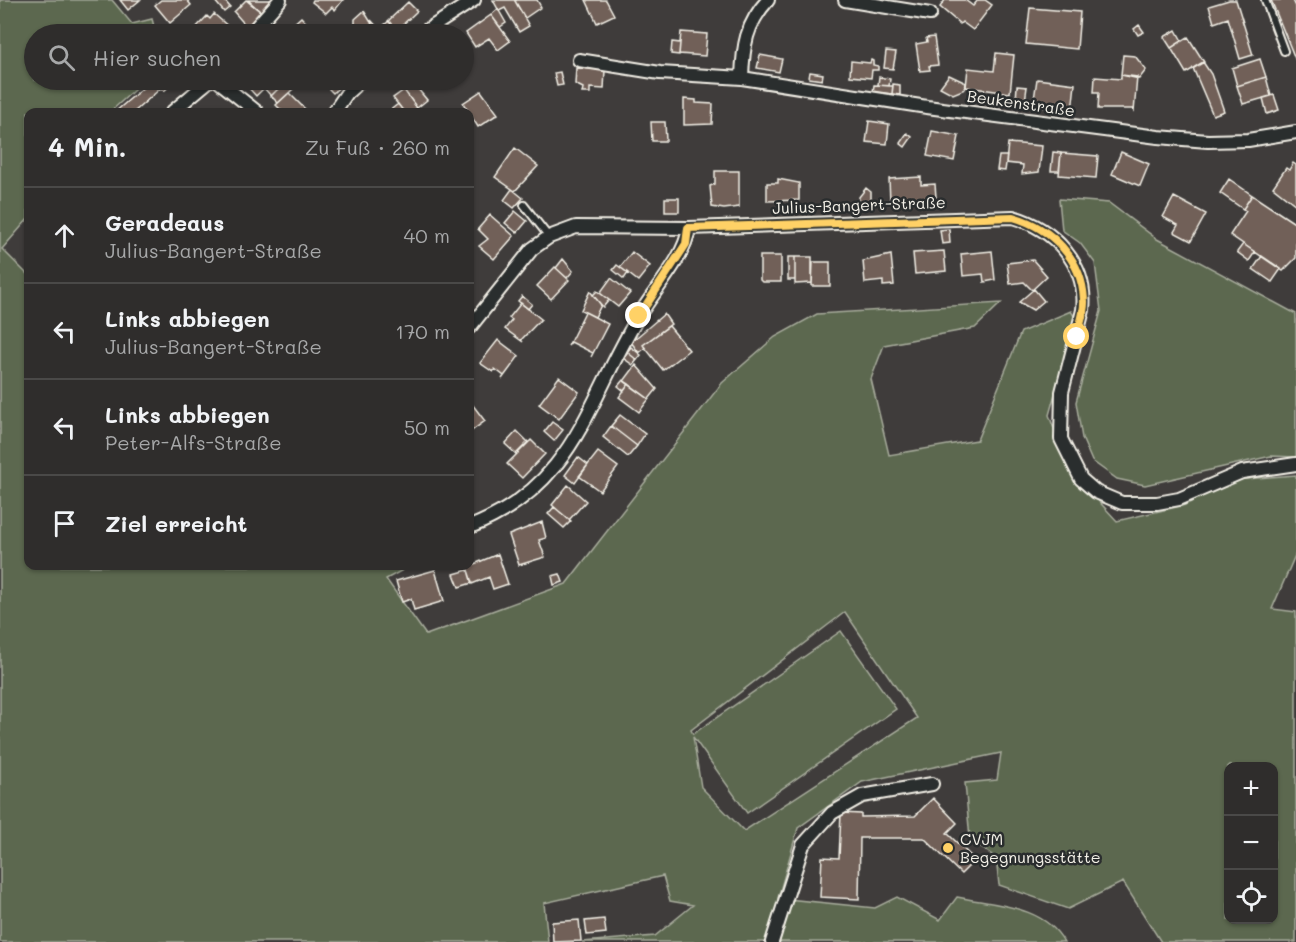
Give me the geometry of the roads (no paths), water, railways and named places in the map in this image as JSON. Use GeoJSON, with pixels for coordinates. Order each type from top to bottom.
{"type":"FeatureCollection","features":[{"type":"Feature","properties":{"kind":"street"},"geometry":{"type":"LineString","coordinates":[[259,24],[280,0]]}},
{"type":"Feature","properties":{"kind":"street"},"geometry":{"type":"LineString","coordinates":[[437,24],[474,0]]}},
{"type":"Feature","properties":{"kind":"street"},"geometry":{"type":"LineString","coordinates":[[742,78],[744,41],[750,24],[768,0]]}},
{"type":"Feature","properties":{"kind":"street"},"geometry":{"type":"LineString","coordinates":[[845,0],[930,14]]}},
{"type":"Feature","properties":{"kind":"street","name":"Beukenstraße"},"geometry":{"type":"LineString","coordinates":[[579,60],[660,74],[742,78],[927,107],[1158,137],[1208,141],[1248,140],[1296,132]]}},
{"type":"Feature","properties":{"kind":"street"},"geometry":{"type":"LineString","coordinates":[[177,108],[198,90]]}},
{"type":"Feature","properties":{"kind":"street"},"geometry":{"type":"LineString","coordinates":[[230,90],[252,108]]}},
{"type":"Feature","properties":{"kind":"street"},"geometry":{"type":"LineString","coordinates":[[337,108],[350,90]]}},
{"type":"Feature","properties":{"kind":"street","name":"Julius-Bangert-Straße"},"geometry":{"type":"LineString","coordinates":[[474,322],[532,249],[549,237],[576,227],[688,228],[1013,217],[1029,221],[1049,232],[1062,245],[1079,279],[1084,300],[1062,392],[1060,418],[1061,439],[1081,479],[1096,492],[1122,503],[1157,503],[1179,499],[1242,472],[1296,464]]}},
{"type":"Feature","properties":{"kind":"street"},"geometry":{"type":"LineString","coordinates":[[474,526],[497,517],[537,487],[569,451],[594,406],[610,364],[686,244],[688,228]]}},
{"type":"Feature","properties":{"kind":"street"},"geometry":{"type":"LineString","coordinates":[[772,942],[802,845],[832,813],[862,796],[932,784]]}},
{"type":"Feature","properties":{"kind":"lane"},"geometry":{"type":"LineString","coordinates":[[1265,0],[1284,51]]}},
{"type":"Feature","properties":{"kind":"lane"},"geometry":{"type":"LineString","coordinates":[[525,206],[549,237]]}},
{"type":"Feature","properties":{"kind":"place","name":"CVJM Begegnungsstätte"},"geometry":{"type":"Point","coordinates":[948,848]}}]}
